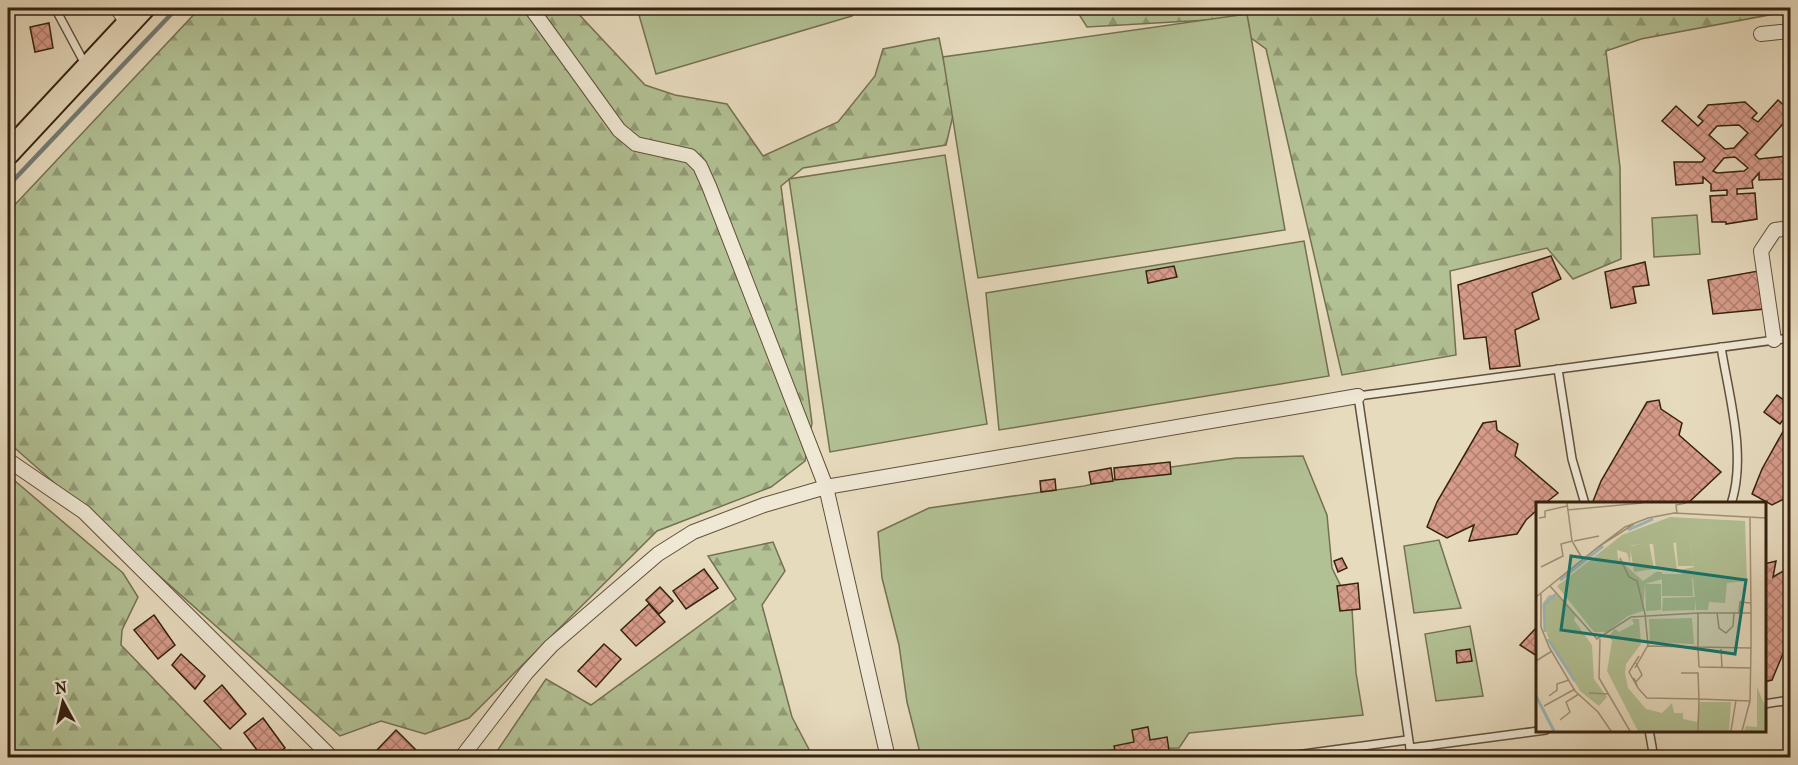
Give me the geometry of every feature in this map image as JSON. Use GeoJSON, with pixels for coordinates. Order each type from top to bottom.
{"type":"FeatureCollection","features":[{"type":"Feature","properties":{"kind":"main road"},"geometry":{"type":"LineString","coordinates":[[8,153],[88,69],[122,16],[143,8]]}},
{"type":"Feature","properties":{"kind":"street"},"geometry":{"type":"LineString","coordinates":[[531,8],[619,130],[644,147],[690,156],[700,166],[826,488],[888,758]]}},
{"type":"Feature","properties":{"kind":"street"},"geometry":{"type":"LineString","coordinates":[[1761,34],[1791,31]]}},
{"type":"Feature","properties":{"kind":"street"},"geometry":{"type":"LineString","coordinates":[[1774,340],[1761,251],[1774,230],[1791,228]]}},
{"type":"Feature","properties":{"kind":"street"},"geometry":{"type":"LineString","coordinates":[[461,758],[527,672],[551,645],[658,554],[693,532],[764,505],[826,488],[1358,396]]}},
{"type":"Feature","properties":{"kind":"street"},"geometry":{"type":"LineString","coordinates":[[8,460],[84,512],[332,758]]}},
{"type":"Feature","properties":{"kind":"lane"},"geometry":{"type":"LineString","coordinates":[[55,8],[88,69]]}},
{"type":"Feature","properties":{"kind":"lane"},"geometry":{"type":"LineString","coordinates":[[1412,758],[1358,396],[1791,338]]}},
{"type":"Feature","properties":{"kind":"lane"},"geometry":{"type":"LineString","coordinates":[[1721,347],[1736,444],[1738,484],[1732,502]]}},
{"type":"Feature","properties":{"kind":"lane"},"geometry":{"type":"LineString","coordinates":[[1557,369],[1572,459],[1584,502]]}},
{"type":"Feature","properties":{"kind":"lane"},"geometry":{"type":"LineString","coordinates":[[1765,704],[1791,700]]}},
{"type":"Feature","properties":{"kind":"lane"},"geometry":{"type":"LineString","coordinates":[[1274,758],[1536,731]]}},
{"type":"Feature","properties":{"kind":"lane"},"geometry":{"type":"LineString","coordinates":[[1649,732],[1654,758]]}},
{"type":"Feature","properties":{"kind":"green space"},"geometry":{"type":"Polygon","coordinates":[[[200,8],[573,8],[645,85],[675,95],[727,104],[763,156],[838,122],[875,76],[883,49],[939,38],[954,111],[946,145],[803,168],[781,186],[812,423],[805,461],[771,487],[657,531],[469,718],[425,734],[381,721],[340,736],[8,442],[8,212],[200,8]]]}},
{"type":"Feature","properties":{"kind":"green space"},"geometry":{"type":"Polygon","coordinates":[[[637,8],[849,8],[852,16],[656,74],[637,8]]]}},
{"type":"Feature","properties":{"kind":"green space"},"geometry":{"type":"Polygon","coordinates":[[[873,8],[918,8],[875,14],[873,8]]]}},
{"type":"Feature","properties":{"kind":"green space"},"geometry":{"type":"Polygon","coordinates":[[[1075,8],[1790,8],[1790,11],[1641,39],[1606,51],[1620,167],[1621,259],[1573,279],[1547,248],[1450,271],[1456,355],[1342,375],[1266,49],[1225,19],[1087,27],[1075,8]]]}},
{"type":"Feature","properties":{"kind":"green space"},"geometry":{"type":"Polygon","coordinates":[[[1247,14],[1285,230],[978,278],[943,57],[1247,14]]]}},
{"type":"Feature","properties":{"kind":"green space"},"geometry":{"type":"Polygon","coordinates":[[[945,155],[987,424],[830,452],[789,179],[945,155]]]}},
{"type":"Feature","properties":{"kind":"green space"},"geometry":{"type":"Polygon","coordinates":[[[1697,215],[1700,254],[1654,257],[1652,218],[1697,215]]]}},
{"type":"Feature","properties":{"kind":"green space"},"geometry":{"type":"Polygon","coordinates":[[[1304,241],[1329,376],[999,430],[986,293],[1304,241]]]}},
{"type":"Feature","properties":{"kind":"green space"},"geometry":{"type":"Polygon","coordinates":[[[1303,456],[1327,515],[1332,568],[1352,609],[1356,673],[1363,715],[1189,733],[1179,748],[1118,749],[1047,758],[921,757],[907,702],[899,645],[882,578],[878,532],[929,508],[1084,486],[1164,468],[1236,458],[1303,456]]]}},
{"type":"Feature","properties":{"kind":"green space"},"geometry":{"type":"Polygon","coordinates":[[[8,475],[123,573],[138,597],[122,630],[121,645],[229,757],[8,757],[8,475]]]}},
{"type":"Feature","properties":{"kind":"green space"},"geometry":{"type":"Polygon","coordinates":[[[1439,540],[1461,608],[1414,613],[1404,546],[1439,540]]]}},
{"type":"Feature","properties":{"kind":"green space"},"geometry":{"type":"Polygon","coordinates":[[[773,542],[785,571],[762,605],[792,717],[813,757],[493,757],[546,679],[591,705],[736,599],[708,556],[773,542]]]}},
{"type":"Feature","properties":{"kind":"green space"},"geometry":{"type":"Polygon","coordinates":[[[1470,626],[1483,696],[1436,701],[1425,634],[1470,626]]]}},
{"type":"Feature","properties":{"kind":"building"},"geometry":{"type":"Polygon","coordinates":[[[49,23],[53,48],[35,52],[30,27],[49,23]]]}},
{"type":"Feature","properties":{"kind":"building"},"geometry":{"type":"Polygon","coordinates":[[[1778,100],[1790,111],[1790,116],[1755,155],[1759,159],[1786,156],[1787,179],[1759,180],[1759,173],[1752,181],[1753,188],[1737,189],[1737,194],[1755,193],[1757,219],[1726,224],[1726,222],[1712,222],[1710,196],[1727,195],[1727,190],[1711,191],[1711,184],[1703,177],[1703,183],[1676,185],[1674,162],[1702,162],[1705,158],[1662,121],[1676,106],[1698,126],[1703,121],[1698,117],[1708,105],[1745,102],[1757,113],[1752,118],[1758,122],[1778,100]],[[1739,125],[1717,126],[1709,135],[1725,149],[1734,148],[1748,133],[1739,125]],[[1735,157],[1724,158],[1713,171],[1717,173],[1744,171],[1748,168],[1735,157]]]}},
{"type":"Feature","properties":{"kind":"building"},"geometry":{"type":"Polygon","coordinates":[[[1551,256],[1561,279],[1532,293],[1539,319],[1515,330],[1520,366],[1490,369],[1486,337],[1464,339],[1458,285],[1551,256]]]}},
{"type":"Feature","properties":{"kind":"building"},"geometry":{"type":"Polygon","coordinates":[[[1645,262],[1649,285],[1633,287],[1636,303],[1611,308],[1605,272],[1645,262]]]}},
{"type":"Feature","properties":{"kind":"building"},"geometry":{"type":"Polygon","coordinates":[[[1174,266],[1177,277],[1148,283],[1146,271],[1174,266]]]}},
{"type":"Feature","properties":{"kind":"building"},"geometry":{"type":"Polygon","coordinates":[[[1758,271],[1765,309],[1713,314],[1708,280],[1758,271]]]}},
{"type":"Feature","properties":{"kind":"building"},"geometry":{"type":"Polygon","coordinates":[[[1777,395],[1790,405],[1790,410],[1780,424],[1764,412],[1777,395]]]}},
{"type":"Feature","properties":{"kind":"building"},"geometry":{"type":"Polygon","coordinates":[[[1659,400],[1661,409],[1682,423],[1679,435],[1721,472],[1689,502],[1593,502],[1601,481],[1647,402],[1659,400]]]}},
{"type":"Feature","properties":{"kind":"building"},"geometry":{"type":"Polygon","coordinates":[[[1790,419],[1790,496],[1772,505],[1752,494],[1762,469],[1790,419]]]}},
{"type":"Feature","properties":{"kind":"building"},"geometry":{"type":"Polygon","coordinates":[[[1496,421],[1497,430],[1518,444],[1515,456],[1558,493],[1547,502],[1536,502],[1536,511],[1526,520],[1517,534],[1469,541],[1474,525],[1447,538],[1427,527],[1437,502],[1483,423],[1496,421]]]}},
{"type":"Feature","properties":{"kind":"building"},"geometry":{"type":"Polygon","coordinates":[[[1170,462],[1171,474],[1115,480],[1114,468],[1170,462]]]}},
{"type":"Feature","properties":{"kind":"building"},"geometry":{"type":"Polygon","coordinates":[[[1111,468],[1113,481],[1091,484],[1089,472],[1111,468]]]}},
{"type":"Feature","properties":{"kind":"building"},"geometry":{"type":"Polygon","coordinates":[[[1055,479],[1056,490],[1041,492],[1040,481],[1055,479]]]}},
{"type":"Feature","properties":{"kind":"building"},"geometry":{"type":"Polygon","coordinates":[[[1342,558],[1347,568],[1338,572],[1334,561],[1342,558]]]}},
{"type":"Feature","properties":{"kind":"building"},"geometry":{"type":"Polygon","coordinates":[[[1776,561],[1773,577],[1790,567],[1790,637],[1772,680],[1765,682],[1765,564],[1776,561]]]}},
{"type":"Feature","properties":{"kind":"building"},"geometry":{"type":"Polygon","coordinates":[[[704,569],[718,588],[686,609],[673,591],[704,569]]]}},
{"type":"Feature","properties":{"kind":"building"},"geometry":{"type":"Polygon","coordinates":[[[1358,583],[1360,609],[1340,611],[1337,586],[1358,583]]]}},
{"type":"Feature","properties":{"kind":"building"},"geometry":{"type":"Polygon","coordinates":[[[660,587],[673,601],[659,614],[646,600],[660,587]]]}},
{"type":"Feature","properties":{"kind":"building"},"geometry":{"type":"Polygon","coordinates":[[[649,604],[665,622],[636,646],[621,630],[649,604]]]}},
{"type":"Feature","properties":{"kind":"building"},"geometry":{"type":"Polygon","coordinates":[[[154,615],[175,645],[158,659],[134,630],[154,615]]]}},
{"type":"Feature","properties":{"kind":"building"},"geometry":{"type":"Polygon","coordinates":[[[1536,628],[1536,655],[1520,645],[1536,628]]]}},
{"type":"Feature","properties":{"kind":"building"},"geometry":{"type":"Polygon","coordinates":[[[604,644],[621,659],[596,687],[578,671],[604,644]]]}},
{"type":"Feature","properties":{"kind":"building"},"geometry":{"type":"Polygon","coordinates":[[[1470,649],[1472,661],[1457,663],[1456,651],[1470,649]]]}},
{"type":"Feature","properties":{"kind":"building"},"geometry":{"type":"Polygon","coordinates":[[[181,654],[205,676],[195,689],[172,665],[181,654]]]}},
{"type":"Feature","properties":{"kind":"building"},"geometry":{"type":"Polygon","coordinates":[[[222,685],[246,714],[230,729],[204,701],[222,685]]]}},
{"type":"Feature","properties":{"kind":"building"},"geometry":{"type":"Polygon","coordinates":[[[263,718],[285,748],[273,758],[263,758],[244,733],[263,718]]]}},
{"type":"Feature","properties":{"kind":"building"},"geometry":{"type":"Polygon","coordinates":[[[1148,727],[1150,740],[1167,737],[1170,757],[1117,758],[1114,746],[1134,742],[1132,730],[1148,727]]]}},
{"type":"Feature","properties":{"kind":"building"},"geometry":{"type":"Polygon","coordinates":[[[396,730],[424,758],[385,758],[377,750],[396,730]]]}},
{"type":"Feature","properties":{"kind":"building"},"geometry":{"type":"Polygon","coordinates":[[[290,750],[296,758],[280,758],[290,750]]]}},
{"type":"Feature","properties":{"kind":"waterway"},"geometry":{"type":"LineString","coordinates":[[8,186],[177,8]]}}]}
